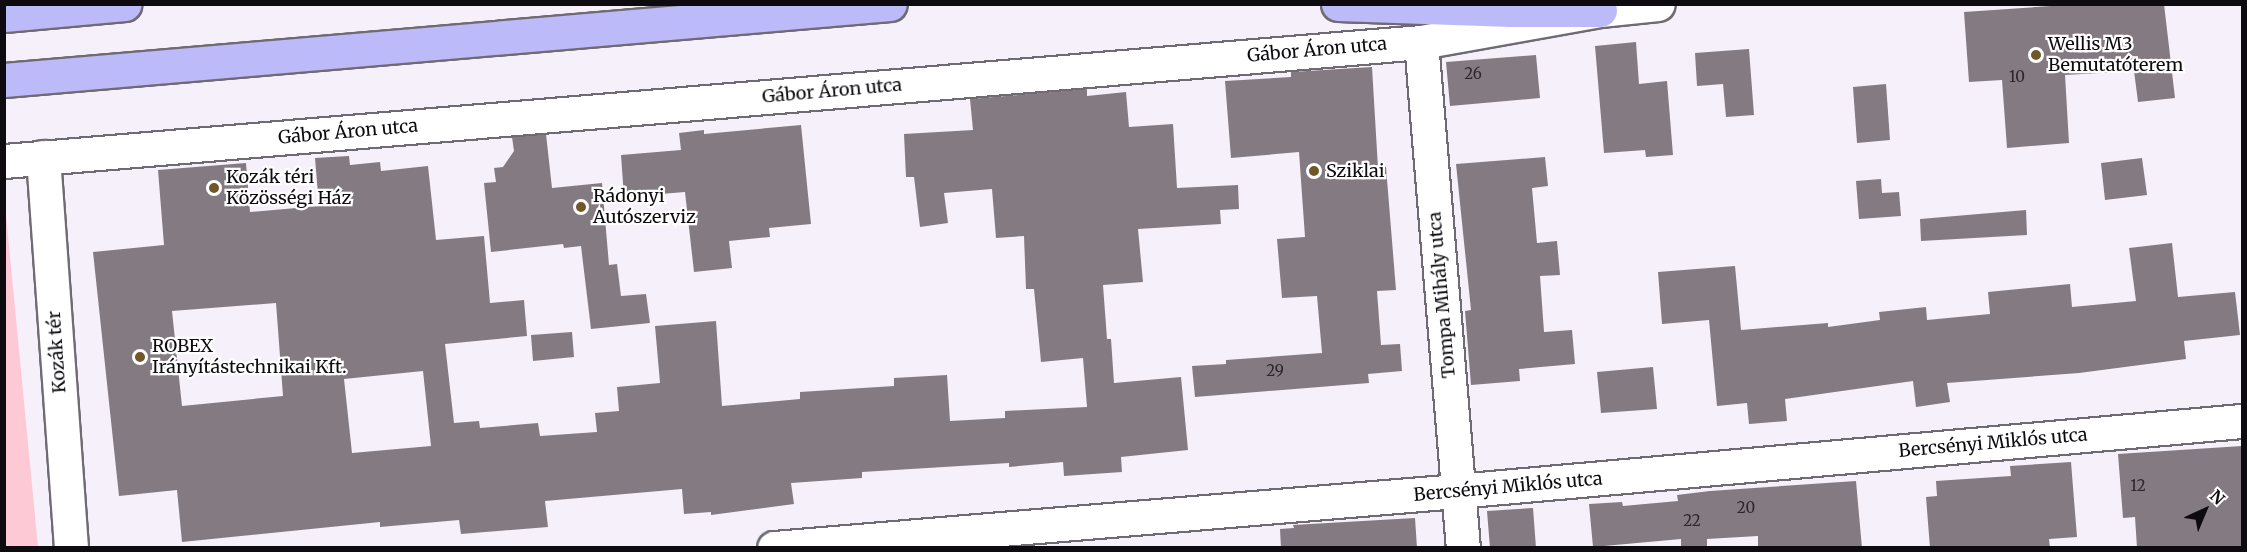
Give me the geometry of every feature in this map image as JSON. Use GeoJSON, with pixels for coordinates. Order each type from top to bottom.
{"type":"FeatureCollection","features":[{"type":"Feature","properties":{"kind":"main road"},"geometry":{"type":"LineString","coordinates":[[4,15],[125,4]]}},
{"type":"Feature","properties":{"kind":"main road"},"geometry":{"type":"LineString","coordinates":[[4,80],[890,4]]}},
{"type":"Feature","properties":{"kind":"main road"},"geometry":{"type":"LineString","coordinates":[[1338,4],[1600,10]]}},
{"type":"Feature","properties":{"kind":"street","name":"Gábor Áron utca"},"geometry":{"type":"LineString","coordinates":[[4,161],[1421,42],[1600,10],[1658,4]]}},
{"type":"Feature","properties":{"kind":"street","name":"Tompa Mihály utca"},"geometry":{"type":"LineString","coordinates":[[1421,42],[1463,548]]}},
{"type":"Feature","properties":{"kind":"street","name":"Kozák tér"},"geometry":{"type":"LineString","coordinates":[[43,158],[71,548]]}},
{"type":"Feature","properties":{"kind":"street","name":"Bercsényi Miklós utca"},"geometry":{"type":"LineString","coordinates":[[774,548],[1457,491],[2242,421]]}},
{"type":"Feature","properties":{"kind":"shaded area"},"geometry":{"type":"Polygon","coordinates":[[[5,205],[38,547],[5,547],[5,205]]]}},
{"type":"Feature","properties":{"kind":"building"},"geometry":{"type":"Polygon","coordinates":[[[2080,4],[2164,4],[2175,98],[2138,102],[2134,71],[2065,75],[2069,143],[2007,148],[2002,80],[1969,82],[1964,12],[2080,4]]]}},
{"type":"Feature","properties":{"kind":"building"},"geometry":{"type":"Polygon","coordinates":[[[1636,42],[1639,84],[1667,81],[1673,155],[1646,157],[1645,150],[1604,153],[1595,46],[1636,42]]]}},
{"type":"Feature","properties":{"kind":"building"},"geometry":{"type":"Polygon","coordinates":[[[1749,49],[1754,115],[1726,117],[1723,84],[1697,86],[1695,53],[1749,49]]]}},
{"type":"Feature","properties":{"kind":"building"},"geometry":{"type":"Polygon","coordinates":[[[1536,55],[1540,98],[1450,106],[1446,62],[1536,55]]]}},
{"type":"Feature","properties":{"kind":"building"},"geometry":{"type":"Polygon","coordinates":[[[1372,67],[1378,168],[1386,167],[1396,290],[1377,291],[1381,345],[1400,344],[1402,371],[1368,374],[1369,383],[1195,397],[1192,366],[1226,364],[1226,360],[1322,353],[1317,296],[1282,298],[1277,239],[1305,237],[1299,152],[1231,158],[1225,81],[1291,77],[1291,72],[1372,67]]]}},
{"type":"Feature","properties":{"kind":"building"},"geometry":{"type":"Polygon","coordinates":[[[1886,84],[1890,140],[1857,143],[1853,87],[1886,84]]]}},
{"type":"Feature","properties":{"kind":"building"},"geometry":{"type":"Polygon","coordinates":[[[1087,89],[1087,96],[1126,92],[1129,127],[1173,124],[1177,188],[1238,185],[1239,209],[1220,210],[1221,224],[1138,229],[1143,282],[1103,285],[1107,339],[1111,339],[1114,383],[1181,377],[1188,450],[1121,457],[1122,472],[1064,476],[1063,462],[1009,467],[1009,463],[862,472],[862,478],[791,483],[794,504],[711,515],[711,512],[684,514],[682,489],[545,501],[548,527],[461,534],[459,520],[380,527],[380,522],[182,542],[177,490],[119,496],[93,252],[164,245],[158,170],[246,163],[250,212],[319,206],[315,158],[349,156],[350,165],[380,162],[381,171],[428,166],[436,240],[484,236],[490,303],[524,300],[527,336],[445,344],[454,423],[479,421],[480,428],[538,423],[540,436],[597,432],[595,413],[619,411],[617,387],[660,383],[655,326],[716,321],[722,406],[800,399],[800,392],[894,386],[894,378],[947,375],[950,421],[1005,418],[1005,411],[1087,407],[1083,358],[1041,362],[1034,289],[1026,289],[1024,236],[996,238],[992,189],[944,193],[948,223],[920,227],[914,177],[906,177],[904,134],[973,130],[970,99],[1087,89]],[[276,303],[172,311],[182,406],[283,396],[276,303]],[[423,371],[344,379],[352,453],[431,446],[423,371]]]}},
{"type":"Feature","properties":{"kind":"building"},"geometry":{"type":"Polygon","coordinates":[[[801,125],[811,224],[769,228],[770,237],[729,241],[732,268],[694,272],[685,192],[624,197],[621,155],[681,150],[679,133],[704,130],[704,134],[801,125]]]}},
{"type":"Feature","properties":{"kind":"building"},"geometry":{"type":"Polygon","coordinates":[[[546,134],[552,188],[602,183],[609,265],[617,264],[621,296],[646,294],[650,323],[591,329],[581,246],[564,248],[563,244],[491,252],[484,183],[496,182],[494,168],[503,167],[514,151],[512,137],[546,134]]]}},
{"type":"Feature","properties":{"kind":"building"},"geometry":{"type":"Polygon","coordinates":[[[1545,157],[1548,186],[1532,188],[1537,243],[1557,241],[1560,275],[1540,276],[1544,332],[1572,330],[1575,364],[1519,369],[1520,381],[1471,385],[1465,311],[1471,310],[1456,164],[1545,157]]]}},
{"type":"Feature","properties":{"kind":"building"},"geometry":{"type":"Polygon","coordinates":[[[2142,158],[2147,195],[2105,200],[2101,163],[2142,158]]]}},
{"type":"Feature","properties":{"kind":"building"},"geometry":{"type":"Polygon","coordinates":[[[1881,179],[1882,193],[1899,192],[1901,216],[1859,219],[1856,181],[1881,179]]]}},
{"type":"Feature","properties":{"kind":"building"},"geometry":{"type":"Polygon","coordinates":[[[2026,210],[2027,235],[1921,241],[1920,219],[2026,210]]]}},
{"type":"Feature","properties":{"kind":"building"},"geometry":{"type":"Polygon","coordinates":[[[2172,243],[2178,297],[2235,292],[2240,335],[2184,341],[2186,359],[2079,373],[1947,383],[1950,402],[1916,407],[1913,381],[1785,399],[1787,421],[1749,424],[1747,403],[1717,406],[1709,320],[1662,324],[1658,272],[1735,266],[1741,330],[1828,323],[1828,327],[1880,320],[1879,312],[1926,307],[1927,320],[1990,314],[1988,292],[2070,284],[2072,307],[2136,301],[2129,248],[2172,243]]]}},
{"type":"Feature","properties":{"kind":"building"},"geometry":{"type":"Polygon","coordinates":[[[572,332],[574,357],[533,361],[531,335],[572,332]]]}},
{"type":"Feature","properties":{"kind":"building"},"geometry":{"type":"Polygon","coordinates":[[[1653,367],[1657,409],[1601,413],[1597,372],[1653,367]]]}},
{"type":"Feature","properties":{"kind":"building"},"geometry":{"type":"Polygon","coordinates":[[[2242,446],[2242,548],[2137,548],[2135,517],[2123,518],[2118,454],[2242,446]]]}},
{"type":"Feature","properties":{"kind":"building"},"geometry":{"type":"Polygon","coordinates":[[[2071,462],[2077,537],[2049,539],[2050,548],[1930,548],[1926,497],[1937,496],[1936,481],[2011,476],[2010,466],[2071,462]]]}},
{"type":"Feature","properties":{"kind":"building"},"geometry":{"type":"Polygon","coordinates":[[[1856,481],[1862,548],[1758,548],[1758,536],[1707,539],[1707,548],[1681,548],[1681,539],[1593,547],[1589,504],[1622,502],[1623,506],[1678,501],[1677,495],[1710,491],[1856,481]]]}},
{"type":"Feature","properties":{"kind":"building"},"geometry":{"type":"Polygon","coordinates":[[[1533,508],[1536,548],[1490,548],[1487,511],[1533,508]]]}},
{"type":"Feature","properties":{"kind":"building"},"geometry":{"type":"Polygon","coordinates":[[[1415,518],[1417,548],[1281,548],[1280,529],[1294,528],[1293,525],[1415,518]]]}},
{"type":"Feature","properties":{"kind":"place","name":"Wellis M3 Bemutatóterem"},"geometry":{"type":"Point","coordinates":[2036,55]}},
{"type":"Feature","properties":{"kind":"place","name":"Sziklai"},"geometry":{"type":"Point","coordinates":[1314,171]}},
{"type":"Feature","properties":{"kind":"place","name":"Kozák téri Közösségi Ház"},"geometry":{"type":"Point","coordinates":[214,188]}},
{"type":"Feature","properties":{"kind":"place","name":"Rádonyi Autószerviz"},"geometry":{"type":"Point","coordinates":[581,207]}},
{"type":"Feature","properties":{"kind":"place","name":"ROBEX Irányítástechnikai Kft."},"geometry":{"type":"Point","coordinates":[140,357]}}]}
